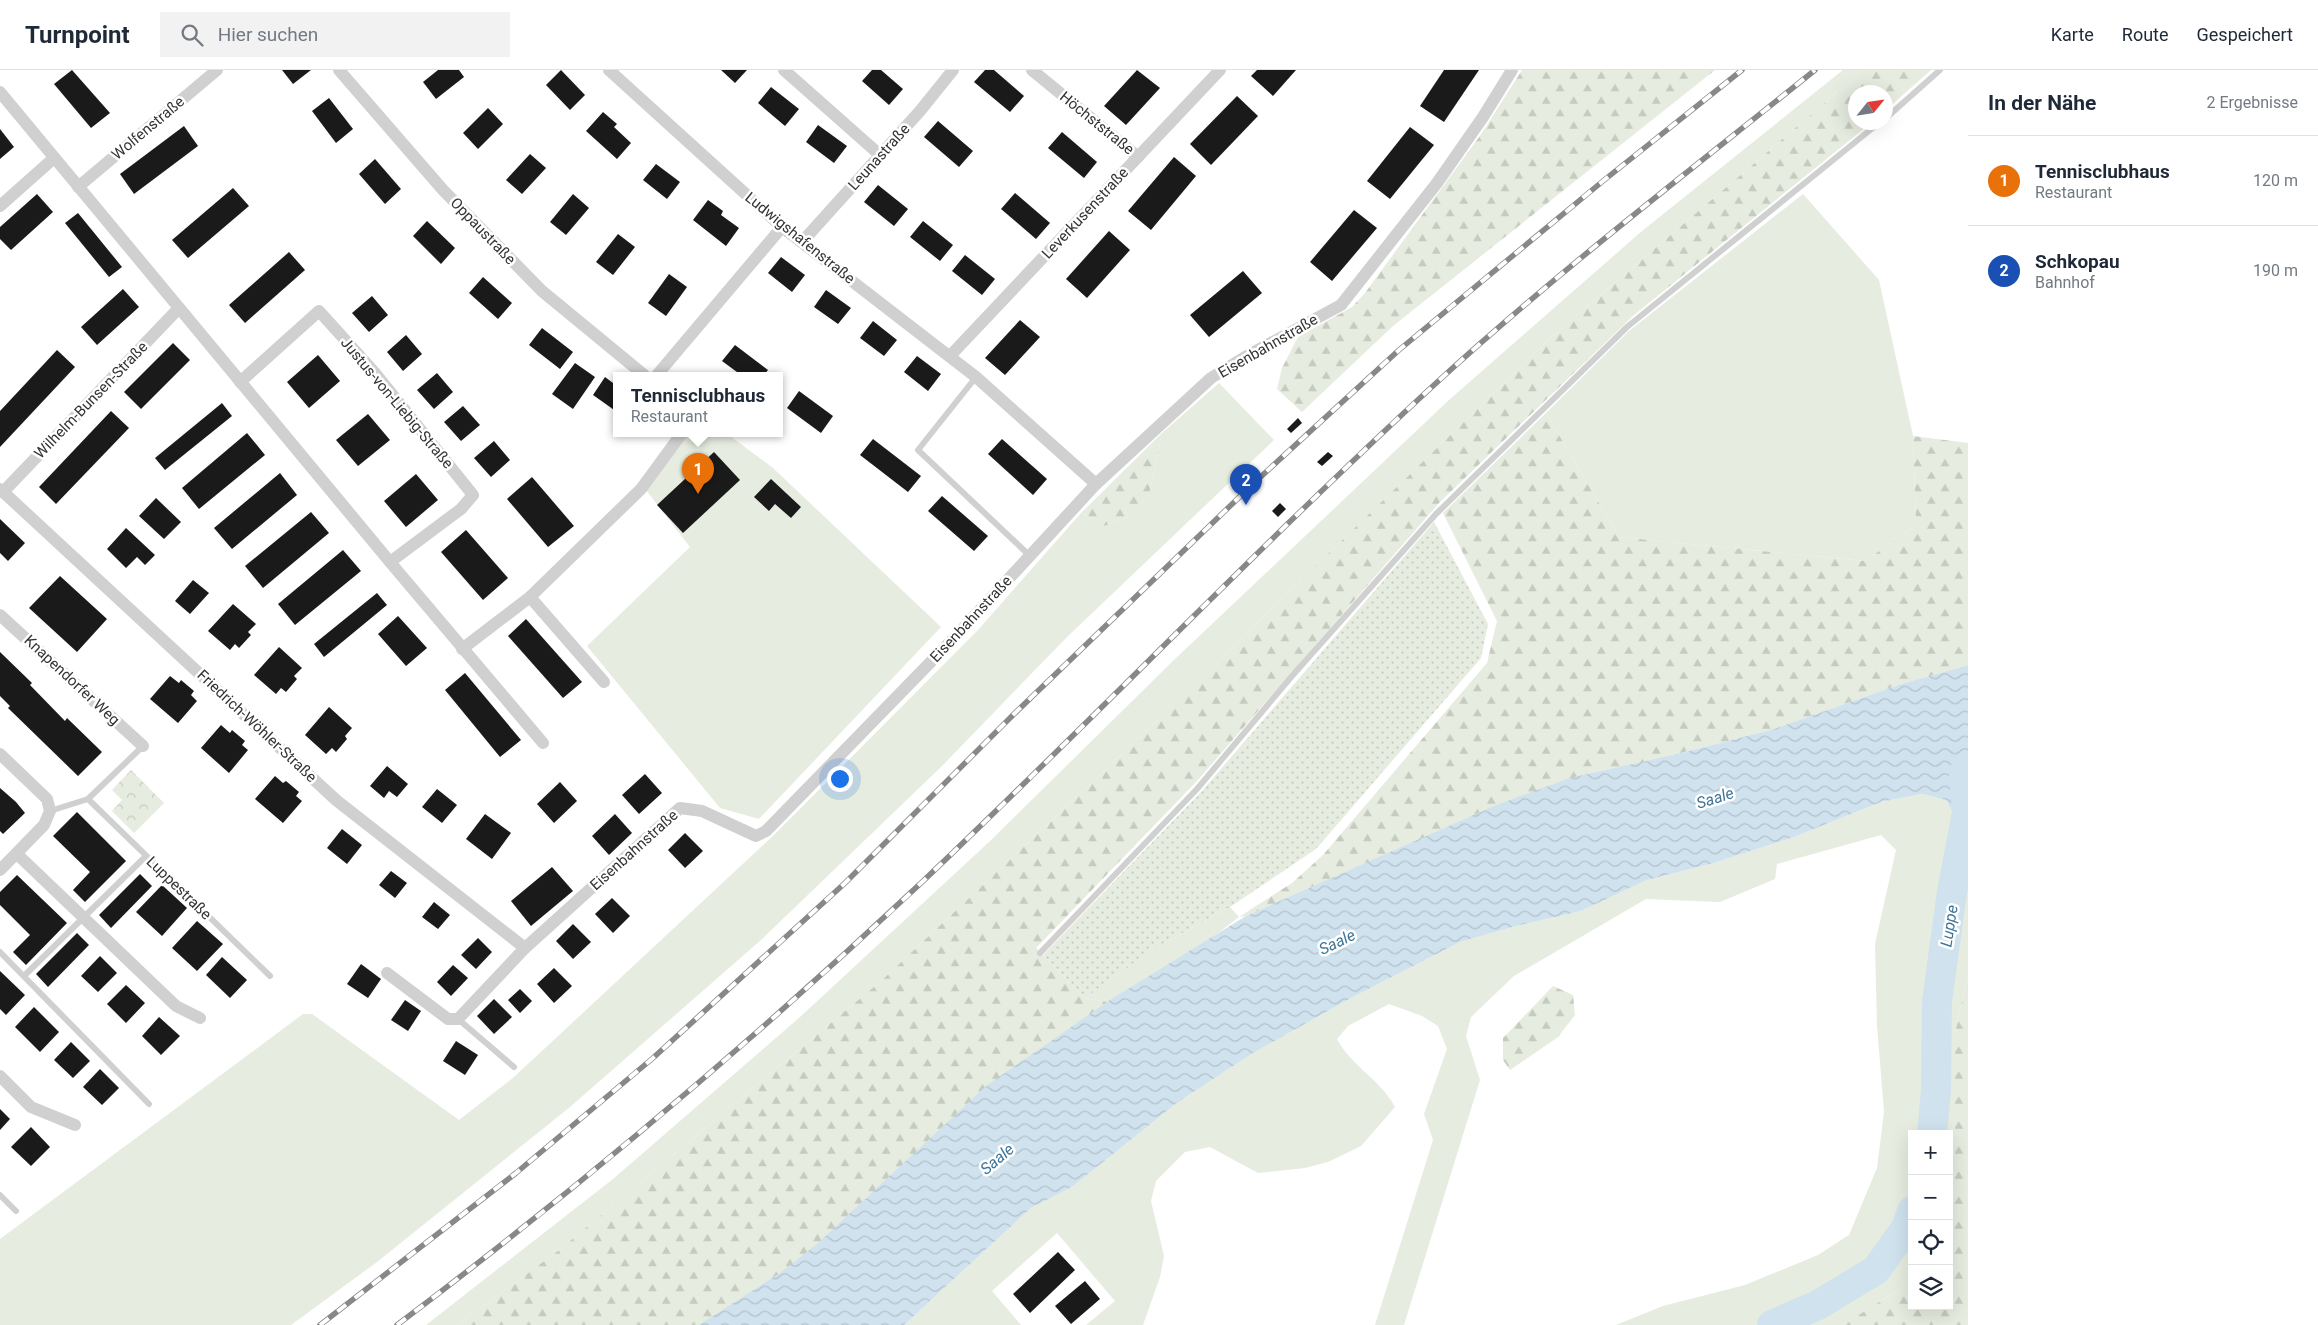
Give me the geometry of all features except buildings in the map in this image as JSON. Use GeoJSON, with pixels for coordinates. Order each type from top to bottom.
{"type":"FeatureCollection","features":[{"type":"Feature","properties":{"kind":"street","name":"Wolfenstraße"},"geometry":{"type":"LineString","coordinates":[[78,187],[217,70]]}},
{"type":"Feature","properties":{"kind":"street","name":"Oppaustraße"},"geometry":{"type":"LineString","coordinates":[[339,70],[443,190],[542,291],[640,372]]}},
{"type":"Feature","properties":{"kind":"street","name":"Ludwigshafenstraße"},"geometry":{"type":"LineString","coordinates":[[609,70],[782,227],[976,377],[1096,484]]}},
{"type":"Feature","properties":{"kind":"street"},"geometry":{"type":"LineString","coordinates":[[784,70],[880,155]]}},
{"type":"Feature","properties":{"kind":"street","name":"Leunastraße"},"geometry":{"type":"LineString","coordinates":[[802,242],[920,111],[953,70]]}},
{"type":"Feature","properties":{"kind":"street","name":"Höchststraße"},"geometry":{"type":"LineString","coordinates":[[1032,70],[1138,157]]}},
{"type":"Feature","properties":{"kind":"street","name":"Leverkusenstraße"},"geometry":{"type":"LineString","coordinates":[[950,356],[1220,70]]}},
{"type":"Feature","properties":{"kind":"street","name":"Eisenbahnstraße"},"geometry":{"type":"LineString","coordinates":[[458,1019],[525,948],[680,808],[702,811],[756,836],[766,832],[1030,556],[1096,484],[1211,378],[1245,357],[1341,305],[1437,183],[1483,117],[1512,70]]}},
{"type":"Feature","properties":{"kind":"street"},"geometry":{"type":"LineString","coordinates":[[0,92],[390,562],[543,743]]}},
{"type":"Feature","properties":{"kind":"street"},"geometry":{"type":"LineString","coordinates":[[0,206],[54,158]]}},
{"type":"Feature","properties":{"kind":"street"},"geometry":{"type":"LineString","coordinates":[[660,372],[782,227]]}},
{"type":"Feature","properties":{"kind":"street","name":"Wilhelm-Bunsen-Straße"},"geometry":{"type":"LineString","coordinates":[[2,491],[179,308]]}},
{"type":"Feature","properties":{"kind":"street","name":"Justus-von-Liebig-Straße"},"geometry":{"type":"LineString","coordinates":[[240,382],[318,311],[375,373],[473,495],[462,509],[390,562]]}},
{"type":"Feature","properties":{"kind":"street"},"geometry":{"type":"LineString","coordinates":[[462,648],[530,598],[641,489],[679,437]]}},
{"type":"Feature","properties":{"kind":"street","name":"Friedrich-Wöhler-Straße"},"geometry":{"type":"LineString","coordinates":[[2,491],[336,800],[525,948]]}},
{"type":"Feature","properties":{"kind":"street"},"geometry":{"type":"LineString","coordinates":[[530,598],[604,682]]}},
{"type":"Feature","properties":{"kind":"street","name":"Knapendorfer Weg"},"geometry":{"type":"LineString","coordinates":[[0,615],[143,746]]}},
{"type":"Feature","properties":{"kind":"street"},"geometry":{"type":"LineString","coordinates":[[0,754],[46,799],[50,812],[44,825],[0,870]]}},
{"type":"Feature","properties":{"kind":"street"},"geometry":{"type":"LineString","coordinates":[[17,854],[176,1006],[200,1018]]}},
{"type":"Feature","properties":{"kind":"street"},"geometry":{"type":"LineString","coordinates":[[387,973],[448,1019],[458,1019]]}},
{"type":"Feature","properties":{"kind":"street"},"geometry":{"type":"LineString","coordinates":[[0,1076],[31,1106],[75,1125]]}},
{"type":"Feature","properties":{"kind":"lane"},"geometry":{"type":"LineString","coordinates":[[1893,112],[1940,70]]}},
{"type":"Feature","properties":{"kind":"lane"},"geometry":{"type":"LineString","coordinates":[[1040,953],[1197,789],[1292,676],[1436,514],[1627,328],[1870,130]]}},
{"type":"Feature","properties":{"kind":"lane"},"geometry":{"type":"LineString","coordinates":[[976,377],[918,450],[1030,556]]}},
{"type":"Feature","properties":{"kind":"lane"},"geometry":{"type":"LineString","coordinates":[[50,812],[88,799],[143,746]]}},
{"type":"Feature","properties":{"kind":"lane","name":"Luppestraße"},"geometry":{"type":"LineString","coordinates":[[88,799],[270,976]]}},
{"type":"Feature","properties":{"kind":"lane"},"geometry":{"type":"LineString","coordinates":[[24,976],[146,856]]}},
{"type":"Feature","properties":{"kind":"lane"},"geometry":{"type":"LineString","coordinates":[[0,952],[149,1104]]}},
{"type":"Feature","properties":{"kind":"lane"},"geometry":{"type":"LineString","coordinates":[[458,1019],[514,1067]]}},
{"type":"Feature","properties":{"kind":"lane"},"geometry":{"type":"LineString","coordinates":[[0,1195],[16,1211]]}},
{"type":"Feature","properties":{"kind":"green space"},"geometry":{"type":"Polygon","coordinates":[[[1522,70],[1715,70],[1393,326],[1302,412],[1277,389],[1282,368],[1298,337],[1352,307],[1365,293],[1482,133],[1522,70]]]}},
{"type":"Feature","properties":{"kind":"green space"},"geometry":{"type":"Polygon","coordinates":[[[1843,70],[1863,70],[1548,340],[1122,754],[881,981],[558,1251],[457,1325],[426,1325],[613,1179],[800,1017],[989,842],[1175,659],[1449,400],[1642,231],[1843,70]]]}},
{"type":"Feature","properties":{"kind":"green space"},"geometry":{"type":"Polygon","coordinates":[[[1863,70],[1931,70],[1893,104],[1893,85],[1848,85],[1848,130],[1862,130],[1634,315],[1439,503],[1197,781],[1036,948],[1085,998],[1113,1003],[810,1254],[710,1325],[457,1325],[558,1251],[881,981],[1122,754],[1548,340],[1863,70]]]}},
{"type":"Feature","properties":{"kind":"green space"},"geometry":{"type":"Polygon","coordinates":[[[1803,194],[1879,280],[1913,436],[1916,525],[1865,561],[1619,537],[1546,413],[1629,331],[1803,194]]]}},
{"type":"Feature","properties":{"kind":"green space"},"geometry":{"type":"Polygon","coordinates":[[[1219,383],[1274,440],[1066,638],[942,766],[761,940],[570,1107],[377,1262],[291,1325],[0,1325],[0,1239],[303,1014],[312,1014],[459,1120],[514,1077],[773,836],[978,630],[1081,513],[1104,526],[1123,520],[1149,495],[1162,433],[1219,383]]]}},
{"type":"Feature","properties":{"kind":"green space"},"geometry":{"type":"Polygon","coordinates":[[[1546,413],[1619,537],[1865,561],[1916,525],[1913,436],[1968,443],[1968,665],[1901,684],[1774,729],[1673,755],[1307,889],[1246,916],[1239,917],[1292,883],[1323,855],[1487,663],[1497,621],[1443,513],[1546,413]]]}},
{"type":"Feature","properties":{"kind":"green space"},"geometry":{"type":"Polygon","coordinates":[[[1162,433],[1149,495],[1123,520],[1104,526],[1081,513],[1162,433]]]}},
{"type":"Feature","properties":{"kind":"green space"},"geometry":{"type":"Polygon","coordinates":[[[685,437],[731,437],[773,468],[941,627],[759,819],[720,808],[587,646],[690,547],[646,490],[685,437]]]}},
{"type":"Feature","properties":{"kind":"green space"},"geometry":{"type":"Polygon","coordinates":[[[1434,522],[1488,624],[1481,658],[1316,849],[1230,907],[1155,948],[1085,998],[1043,955],[1201,792],[1434,522]]]}},
{"type":"Feature","properties":{"kind":"green space"},"geometry":{"type":"Polygon","coordinates":[[[131,770],[164,803],[134,833],[112,811],[122,800],[112,790],[131,770]]]}},
{"type":"Feature","properties":{"kind":"green space"},"geometry":{"type":"Polygon","coordinates":[[[1922,794],[1946,800],[1954,815],[1968,812],[1968,974],[1955,1033],[1955,1190],[1953,1194],[1953,1130],[1908,1130],[1908,1284],[1843,1325],[1616,1325],[1663,1306],[1745,1285],[1818,1255],[1849,1235],[1877,1168],[1884,1112],[1877,1025],[1875,944],[1896,850],[1881,835],[1777,864],[1775,879],[1720,902],[1646,899],[1514,976],[1471,1017],[1466,1036],[1480,1080],[1404,1325],[1375,1325],[1433,1140],[1424,1114],[1447,1049],[1438,1026],[1422,1016],[1389,1004],[1348,1026],[1337,1039],[1350,1057],[1389,1097],[1395,1107],[1361,1146],[1328,1162],[1305,1168],[1258,1173],[1210,1147],[1185,1152],[1156,1181],[1151,1201],[1164,1256],[1160,1277],[1143,1325],[1086,1325],[1115,1301],[1057,1233],[992,1291],[1021,1325],[904,1325],[1031,1208],[1072,1187],[1178,1102],[1253,1053],[1353,997],[1460,942],[1516,926],[1581,911],[1647,880],[1714,863],[1794,837],[1881,802],[1922,794]]]}},
{"type":"Feature","properties":{"kind":"green space"},"geometry":{"type":"Polygon","coordinates":[[[1230,907],[1239,917],[1184,959],[1113,1003],[1085,998],[1155,948],[1230,907]]]}},
{"type":"Feature","properties":{"kind":"green space"},"geometry":{"type":"Polygon","coordinates":[[[1968,974],[1968,1325],[1843,1325],[1908,1284],[1908,1310],[1953,1310],[1955,1033],[1968,974]]]}},
{"type":"Feature","properties":{"kind":"green space"},"geometry":{"type":"Polygon","coordinates":[[[1553,986],[1573,995],[1575,1015],[1558,1037],[1510,1070],[1503,1060],[1503,1038],[1553,986]]]}},
{"type":"Feature","properties":{"kind":"water","name":"Saale"},"geometry":{"type":"Polygon","coordinates":[[[1968,665],[1968,812],[1954,815],[1946,800],[1922,794],[1881,802],[1794,837],[1714,863],[1647,880],[1581,911],[1516,926],[1460,942],[1353,997],[1253,1053],[1178,1102],[1072,1187],[1031,1208],[904,1325],[699,1325],[780,1273],[817,1244],[986,1086],[1110,1000],[1246,916],[1494,806],[1570,778],[1673,755],[1774,729],[1901,684],[1968,665]]]}},
{"type":"Feature","properties":{"kind":"waterway","name":"Luppe"},"geometry":{"type":"LineString","coordinates":[[1932,1130],[1936,1091],[1937,1001],[1952,892],[1967,813],[1964,772]]}},
{"type":"Feature","properties":{"kind":"waterway","name":"Luppe"},"geometry":{"type":"LineString","coordinates":[[1772,1325],[1818,1305],[1876,1270],[1906,1228],[1909,1220]]}},
{"type":"Feature","properties":{"kind":"railway"},"geometry":{"type":"LineString","coordinates":[[320,1325],[516,1173],[653,1058],[845,883],[1014,714],[1255,482],[1399,350],[1603,181],[1742,70]]}},
{"type":"Feature","properties":{"kind":"railway"},"geometry":{"type":"LineString","coordinates":[[397,1325],[533,1220],[599,1166],[794,999],[921,883],[1304,508],[1434,385],[1574,264],[1815,70]]}},
{"type":"Feature","properties":{"kind":"place","name":"Tennisclubhaus"},"geometry":{"type":"Point","coordinates":[698,494]}},
{"type":"Feature","properties":{"kind":"place","name":"Schkopau"},"geometry":{"type":"Point","coordinates":[1246,505]}}]}
